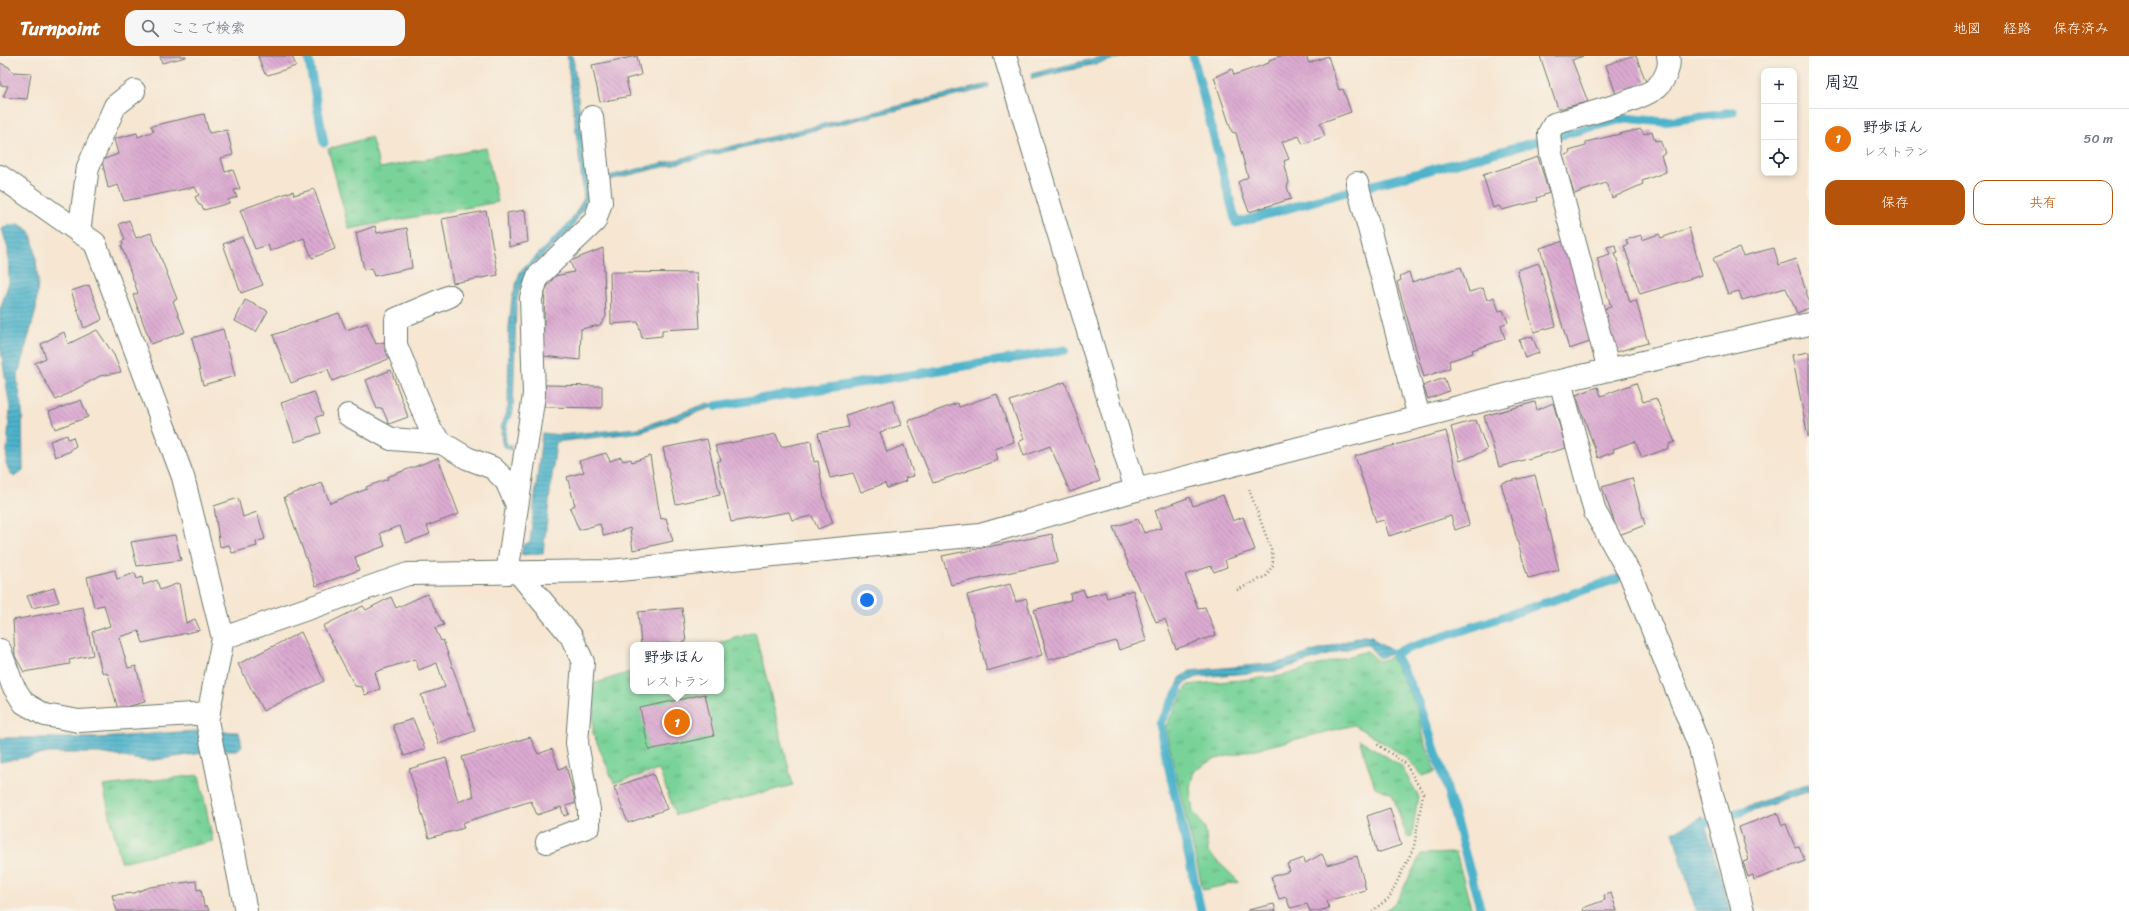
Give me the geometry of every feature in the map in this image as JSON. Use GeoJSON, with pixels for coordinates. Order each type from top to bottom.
{"type":"FeatureCollection","features":[{"type":"Feature","properties":{"kind":"street"},"geometry":{"type":"LineString","coordinates":[[1005,56],[1136,490]]}},
{"type":"Feature","properties":{"kind":"street"},"geometry":{"type":"LineString","coordinates":[[1609,370],[1551,154],[1549,133],[1554,124],[1644,95],[1657,87],[1666,73],[1669,61],[1668,56]]}},
{"type":"Feature","properties":{"kind":"street"},"geometry":{"type":"LineString","coordinates":[[79,232],[88,167],[115,106],[134,91]]}},
{"type":"Feature","properties":{"kind":"street"},"geometry":{"type":"LineString","coordinates":[[547,842],[589,826],[589,810],[577,742],[583,662],[571,636],[513,572],[517,505],[534,395],[531,298],[538,276],[595,221],[601,202],[592,117]]}},
{"type":"Feature","properties":{"kind":"street"},"geometry":{"type":"LineString","coordinates":[[4,183],[95,243],[183,477],[223,638],[207,721],[246,911]]}},
{"type":"Feature","properties":{"kind":"street"},"geometry":{"type":"LineString","coordinates":[[1357,183],[1419,417]]}},
{"type":"Feature","properties":{"kind":"street"},"geometry":{"type":"LineString","coordinates":[[450,296],[396,319],[396,345],[431,431],[442,443],[467,458],[493,468],[506,481],[517,505]]}},
{"type":"Feature","properties":{"kind":"street"},"geometry":{"type":"LineString","coordinates":[[223,638],[408,574],[609,571],[980,536],[1136,490],[1419,417],[1560,381],[1809,324]]}},
{"type":"Feature","properties":{"kind":"street"},"geometry":{"type":"LineString","coordinates":[[1560,381],[1595,512],[1630,574],[1699,745],[1743,911]]}},
{"type":"Feature","properties":{"kind":"street"},"geometry":{"type":"LineString","coordinates":[[348,415],[391,439],[442,443]]}},
{"type":"Feature","properties":{"kind":"street"},"geometry":{"type":"LineString","coordinates":[[0,650],[13,686],[24,703],[45,715],[79,721],[209,713]]}},
{"type":"Feature","properties":{"kind":"path"},"geometry":{"type":"LineString","coordinates":[[1236,590],[1266,576],[1273,565],[1272,552],[1240,464]]}},
{"type":"Feature","properties":{"kind":"path"},"geometry":{"type":"LineString","coordinates":[[1372,911],[1389,898],[1414,847],[1422,793],[1405,763],[1375,743]]}},
{"type":"Feature","properties":{"kind":"green space"},"geometry":{"type":"Polygon","coordinates":[[[371,137],[380,168],[486,148],[498,202],[349,229],[328,149],[371,137]]]}},
{"type":"Feature","properties":{"kind":"green space"},"geometry":{"type":"Polygon","coordinates":[[[755,632],[793,785],[676,815],[659,770],[614,783],[593,733],[593,684],[630,672],[630,694],[724,694],[723,642],[755,632]]]}},
{"type":"Feature","properties":{"kind":"green space"},"geometry":{"type":"Polygon","coordinates":[[[1367,651],[1379,661],[1391,657],[1417,708],[1424,739],[1436,772],[1422,776],[1406,757],[1354,725],[1212,760],[1194,771],[1190,787],[1193,812],[1205,828],[1208,852],[1239,882],[1203,890],[1165,727],[1188,685],[1281,676],[1367,651]]]}},
{"type":"Feature","properties":{"kind":"green space"},"geometry":{"type":"Polygon","coordinates":[[[1359,739],[1401,766],[1418,795],[1412,836],[1407,837],[1392,794],[1375,787],[1359,739]]]}},
{"type":"Feature","properties":{"kind":"green space"},"geometry":{"type":"Polygon","coordinates":[[[199,775],[213,841],[121,862],[103,786],[199,775]]]}},
{"type":"Feature","properties":{"kind":"green space"},"geometry":{"type":"Polygon","coordinates":[[[1456,853],[1472,911],[1385,911],[1397,901],[1421,854],[1456,853]]]}},
{"type":"Feature","properties":{"kind":"water"},"geometry":{"type":"Polygon","coordinates":[[[567,56],[572,56],[574,63],[589,197],[571,230],[527,270],[519,291],[516,305],[513,412],[507,424],[505,436],[507,445],[512,446],[511,450],[503,446],[501,431],[504,417],[508,408],[509,327],[512,298],[520,272],[571,221],[584,198],[567,56]]]}},
{"type":"Feature","properties":{"kind":"water"},"geometry":{"type":"Polygon","coordinates":[[[1104,56],[1129,56],[1032,79],[1031,74],[1104,56]]]}},
{"type":"Feature","properties":{"kind":"water"},"geometry":{"type":"Polygon","coordinates":[[[989,84],[989,88],[609,180],[609,176],[989,84]]]}},
{"type":"Feature","properties":{"kind":"water"},"geometry":{"type":"Polygon","coordinates":[[[19,224],[30,231],[35,249],[38,281],[36,310],[17,378],[22,407],[23,470],[14,477],[10,473],[6,463],[10,408],[0,344],[0,310],[9,282],[8,249],[2,229],[8,225],[19,224]]]}},
{"type":"Feature","properties":{"kind":"water"},"geometry":{"type":"Polygon","coordinates":[[[708,403],[716,406],[641,432],[556,442],[543,553],[521,555],[523,545],[530,542],[542,433],[560,435],[639,428],[708,403]]]}},
{"type":"Feature","properties":{"kind":"water"},"geometry":{"type":"Polygon","coordinates":[[[1363,636],[1372,637],[1378,643],[1394,653],[1379,658],[1369,646],[1364,644],[1275,671],[1197,677],[1186,682],[1179,690],[1176,689],[1180,678],[1190,671],[1278,663],[1363,636]]]}},
{"type":"Feature","properties":{"kind":"water"},"geometry":{"type":"Polygon","coordinates":[[[194,731],[239,732],[242,746],[237,750],[223,750],[147,761],[99,753],[49,753],[0,762],[0,738],[98,738],[194,731]]]}},
{"type":"Feature","properties":{"kind":"water"},"geometry":{"type":"Polygon","coordinates":[[[1809,784],[1809,791],[1734,818],[1732,812],[1809,784]]]}},
{"type":"Feature","properties":{"kind":"water"},"geometry":{"type":"Polygon","coordinates":[[[1703,817],[1730,911],[1696,911],[1673,832],[1703,817]]]}},
{"type":"Feature","properties":{"kind":"building"},"geometry":{"type":"Polygon","coordinates":[[[160,56],[186,56],[186,57],[162,63],[160,56]]]}},
{"type":"Feature","properties":{"kind":"building"},"geometry":{"type":"Polygon","coordinates":[[[258,56],[292,56],[296,66],[268,75],[264,72],[258,56]]]}},
{"type":"Feature","properties":{"kind":"building"},"geometry":{"type":"Polygon","coordinates":[[[637,56],[641,75],[626,79],[630,96],[600,102],[592,65],[637,56]]]}},
{"type":"Feature","properties":{"kind":"building"},"geometry":{"type":"Polygon","coordinates":[[[1280,56],[1306,56],[1309,63],[1328,56],[1339,90],[1343,89],[1351,112],[1320,123],[1325,136],[1303,144],[1299,136],[1282,142],[1289,159],[1284,161],[1289,182],[1287,187],[1291,199],[1249,212],[1238,182],[1248,177],[1236,133],[1232,132],[1214,77],[1232,69],[1234,75],[1269,63],[1269,60],[1280,56]]]}},
{"type":"Feature","properties":{"kind":"building"},"geometry":{"type":"Polygon","coordinates":[[[1540,56],[1583,56],[1572,60],[1588,102],[1558,109],[1540,56]]]}},
{"type":"Feature","properties":{"kind":"building"},"geometry":{"type":"Polygon","coordinates":[[[1631,56],[1636,56],[1646,82],[1616,94],[1606,65],[1631,56]]]}},
{"type":"Feature","properties":{"kind":"building"},"geometry":{"type":"Polygon","coordinates":[[[0,63],[9,67],[12,72],[31,73],[27,99],[3,97],[8,86],[0,85],[0,63]]]}},
{"type":"Feature","properties":{"kind":"building"},"geometry":{"type":"Polygon","coordinates":[[[204,114],[209,133],[227,130],[233,155],[221,158],[225,172],[233,170],[240,189],[234,190],[237,197],[228,200],[229,203],[204,210],[201,205],[199,205],[195,197],[199,195],[195,187],[124,201],[118,185],[108,188],[102,160],[118,154],[114,139],[137,133],[138,137],[154,131],[151,126],[204,114]]]}},
{"type":"Feature","properties":{"kind":"building"},"geometry":{"type":"Polygon","coordinates":[[[1641,129],[1644,134],[1652,131],[1655,141],[1660,140],[1665,153],[1661,155],[1666,172],[1642,181],[1643,184],[1612,198],[1606,183],[1574,194],[1563,156],[1570,153],[1569,151],[1586,146],[1586,142],[1641,129]]]}},
{"type":"Feature","properties":{"kind":"building"},"geometry":{"type":"Polygon","coordinates":[[[1538,157],[1549,193],[1537,198],[1538,201],[1502,210],[1499,206],[1493,208],[1483,175],[1538,157]]]}},
{"type":"Feature","properties":{"kind":"building"},"geometry":{"type":"Polygon","coordinates":[[[314,189],[335,249],[312,258],[304,238],[270,251],[268,245],[255,249],[240,210],[293,191],[294,195],[314,189]]]}},
{"type":"Feature","properties":{"kind":"building"},"geometry":{"type":"Polygon","coordinates":[[[525,210],[528,242],[509,247],[507,213],[525,210]]]}},
{"type":"Feature","properties":{"kind":"building"},"geometry":{"type":"Polygon","coordinates":[[[486,211],[498,275],[453,283],[442,219],[486,211]]]}},
{"type":"Feature","properties":{"kind":"building"},"geometry":{"type":"Polygon","coordinates":[[[129,220],[136,238],[151,233],[177,299],[173,301],[185,332],[151,344],[133,295],[138,293],[121,245],[123,245],[122,241],[125,240],[119,224],[129,220]]]}},
{"type":"Feature","properties":{"kind":"building"},"geometry":{"type":"Polygon","coordinates":[[[375,226],[377,233],[407,228],[412,268],[374,276],[371,268],[364,270],[356,233],[375,226]]]}},
{"type":"Feature","properties":{"kind":"building"},"geometry":{"type":"Polygon","coordinates":[[[1689,228],[1702,275],[1640,294],[1624,246],[1628,245],[1626,240],[1641,235],[1642,240],[1659,234],[1661,238],[1689,228]]]}},
{"type":"Feature","properties":{"kind":"building"},"geometry":{"type":"Polygon","coordinates":[[[242,237],[263,285],[241,293],[223,244],[242,237]]]}},
{"type":"Feature","properties":{"kind":"building"},"geometry":{"type":"Polygon","coordinates":[[[1567,240],[1593,341],[1569,349],[1540,248],[1567,240]]]}},
{"type":"Feature","properties":{"kind":"building"},"geometry":{"type":"Polygon","coordinates":[[[1615,245],[1618,252],[1615,253],[1630,302],[1636,300],[1648,343],[1616,352],[1601,310],[1611,307],[1597,258],[1610,254],[1607,247],[1615,245]]]}},
{"type":"Feature","properties":{"kind":"building"},"geometry":{"type":"Polygon","coordinates":[[[603,248],[606,317],[600,325],[581,329],[580,360],[543,356],[545,290],[555,276],[574,272],[570,261],[603,248]]]}},
{"type":"Feature","properties":{"kind":"building"},"geometry":{"type":"Polygon","coordinates":[[[1739,248],[1743,256],[1774,248],[1779,265],[1796,259],[1809,301],[1809,308],[1797,313],[1786,288],[1742,300],[1739,291],[1728,294],[1713,258],[1739,248]]]}},
{"type":"Feature","properties":{"kind":"building"},"geometry":{"type":"Polygon","coordinates":[[[1539,263],[1556,326],[1534,332],[1517,270],[1539,263]]]}},
{"type":"Feature","properties":{"kind":"building"},"geometry":{"type":"Polygon","coordinates":[[[1461,267],[1469,292],[1483,288],[1487,300],[1494,297],[1499,311],[1503,310],[1508,322],[1501,325],[1505,339],[1472,350],[1473,353],[1449,361],[1450,368],[1424,377],[1397,282],[1401,280],[1400,276],[1409,272],[1412,282],[1461,267]]]}},
{"type":"Feature","properties":{"kind":"building"},"geometry":{"type":"Polygon","coordinates":[[[610,272],[697,273],[700,328],[662,330],[662,336],[642,338],[638,322],[611,324],[610,272]]]}},
{"type":"Feature","properties":{"kind":"building"},"geometry":{"type":"Polygon","coordinates":[[[89,285],[102,319],[84,328],[71,291],[89,285]]]}},
{"type":"Feature","properties":{"kind":"building"},"geometry":{"type":"Polygon","coordinates":[[[245,300],[268,311],[256,332],[235,321],[245,300]]]}},
{"type":"Feature","properties":{"kind":"building"},"geometry":{"type":"Polygon","coordinates":[[[339,313],[346,330],[367,323],[376,344],[384,342],[391,358],[332,381],[328,369],[291,383],[273,335],[339,313]]]}},
{"type":"Feature","properties":{"kind":"building"},"geometry":{"type":"Polygon","coordinates":[[[223,329],[235,376],[203,385],[192,338],[223,329]]]}},
{"type":"Feature","properties":{"kind":"building"},"geometry":{"type":"Polygon","coordinates":[[[97,330],[114,355],[121,372],[100,376],[56,400],[35,363],[46,358],[41,344],[64,332],[68,344],[97,330]]]}},
{"type":"Feature","properties":{"kind":"building"},"geometry":{"type":"Polygon","coordinates":[[[1532,336],[1539,353],[1525,358],[1519,340],[1532,336]]]}},
{"type":"Feature","properties":{"kind":"building"},"geometry":{"type":"Polygon","coordinates":[[[1809,352],[1809,437],[1808,437],[1792,355],[1809,352]]]}},
{"type":"Feature","properties":{"kind":"building"},"geometry":{"type":"Polygon","coordinates":[[[391,370],[408,417],[389,424],[382,408],[377,409],[366,380],[391,370]]]}},
{"type":"Feature","properties":{"kind":"building"},"geometry":{"type":"Polygon","coordinates":[[[1444,378],[1449,391],[1428,399],[1423,386],[1444,378]]]}},
{"type":"Feature","properties":{"kind":"building"},"geometry":{"type":"Polygon","coordinates":[[[1065,382],[1100,481],[1070,492],[1050,446],[1024,456],[1019,442],[1024,439],[1010,401],[1065,382]]]}},
{"type":"Feature","properties":{"kind":"building"},"geometry":{"type":"Polygon","coordinates":[[[1636,383],[1643,402],[1656,398],[1675,442],[1669,444],[1669,448],[1642,458],[1635,441],[1613,449],[1614,452],[1598,458],[1576,395],[1598,387],[1601,396],[1636,383]]]}},
{"type":"Feature","properties":{"kind":"building"},"geometry":{"type":"Polygon","coordinates":[[[545,385],[602,386],[602,408],[544,407],[545,385]]]}},
{"type":"Feature","properties":{"kind":"building"},"geometry":{"type":"Polygon","coordinates":[[[314,392],[323,415],[316,417],[321,433],[295,442],[281,403],[314,392]]]}},
{"type":"Feature","properties":{"kind":"building"},"geometry":{"type":"Polygon","coordinates":[[[997,394],[1014,442],[995,449],[998,460],[933,483],[908,421],[958,403],[959,407],[997,394]]]}},
{"type":"Feature","properties":{"kind":"building"},"geometry":{"type":"Polygon","coordinates":[[[81,400],[88,417],[55,429],[49,412],[81,400]]]}},
{"type":"Feature","properties":{"kind":"building"},"geometry":{"type":"Polygon","coordinates":[[[892,400],[901,425],[880,432],[887,452],[904,445],[914,476],[905,478],[906,481],[887,488],[885,483],[861,492],[853,473],[830,478],[818,433],[849,427],[846,415],[892,400]]]}},
{"type":"Feature","properties":{"kind":"building"},"geometry":{"type":"Polygon","coordinates":[[[1535,402],[1537,410],[1553,403],[1566,448],[1499,467],[1484,416],[1535,402]]]}},
{"type":"Feature","properties":{"kind":"building"},"geometry":{"type":"Polygon","coordinates":[[[1476,420],[1487,450],[1460,461],[1451,427],[1476,420]]]}},
{"type":"Feature","properties":{"kind":"building"},"geometry":{"type":"Polygon","coordinates":[[[1446,431],[1469,525],[1455,530],[1451,516],[1389,536],[1384,520],[1376,522],[1355,456],[1446,431]]]}},
{"type":"Feature","properties":{"kind":"building"},"geometry":{"type":"Polygon","coordinates":[[[776,434],[781,447],[811,441],[814,462],[818,461],[824,498],[833,523],[818,529],[812,516],[792,520],[789,512],[731,522],[717,462],[721,460],[715,446],[776,434]]]}},
{"type":"Feature","properties":{"kind":"building"},"geometry":{"type":"Polygon","coordinates":[[[67,435],[68,439],[73,437],[76,446],[71,449],[71,451],[55,457],[50,441],[67,435]]]}},
{"type":"Feature","properties":{"kind":"building"},"geometry":{"type":"Polygon","coordinates":[[[707,439],[720,495],[676,504],[663,448],[707,439]]]}},
{"type":"Feature","properties":{"kind":"building"},"geometry":{"type":"Polygon","coordinates":[[[606,453],[610,461],[621,457],[623,461],[631,459],[632,462],[650,456],[661,519],[666,518],[673,541],[633,550],[630,528],[604,536],[600,524],[579,530],[570,508],[575,505],[567,477],[584,472],[579,461],[606,453]]]}},
{"type":"Feature","properties":{"kind":"building"},"geometry":{"type":"Polygon","coordinates":[[[438,458],[459,514],[427,526],[430,534],[406,543],[400,526],[380,533],[385,546],[355,557],[359,570],[316,586],[284,497],[322,483],[330,503],[367,489],[366,487],[388,479],[387,477],[438,458]]]}},
{"type":"Feature","properties":{"kind":"building"},"geometry":{"type":"Polygon","coordinates":[[[1535,475],[1559,570],[1528,578],[1501,483],[1535,475]]]}},
{"type":"Feature","properties":{"kind":"building"},"geometry":{"type":"Polygon","coordinates":[[[1632,478],[1645,525],[1619,535],[1602,487],[1632,478]]]}},
{"type":"Feature","properties":{"kind":"building"},"geometry":{"type":"Polygon","coordinates":[[[1223,495],[1233,521],[1243,517],[1255,550],[1225,560],[1227,567],[1214,572],[1211,566],[1185,575],[1198,608],[1205,607],[1216,635],[1176,649],[1165,619],[1156,622],[1144,594],[1138,587],[1113,527],[1138,519],[1144,533],[1161,528],[1155,510],[1190,497],[1193,506],[1223,495]]]}},
{"type":"Feature","properties":{"kind":"building"},"geometry":{"type":"Polygon","coordinates":[[[238,498],[243,517],[257,512],[265,539],[256,542],[257,546],[232,553],[229,545],[220,547],[214,506],[238,498]]]}},
{"type":"Feature","properties":{"kind":"building"},"geometry":{"type":"Polygon","coordinates":[[[1052,534],[1058,562],[951,585],[942,556],[1052,534]]]}},
{"type":"Feature","properties":{"kind":"building"},"geometry":{"type":"Polygon","coordinates":[[[175,535],[181,560],[137,566],[131,542],[175,535]]]}},
{"type":"Feature","properties":{"kind":"building"},"geometry":{"type":"Polygon","coordinates":[[[115,570],[117,579],[135,573],[137,579],[142,577],[143,585],[157,580],[160,590],[179,583],[186,623],[195,619],[200,630],[143,643],[139,631],[119,637],[128,668],[136,666],[145,702],[118,709],[108,674],[102,672],[92,632],[110,626],[104,605],[94,607],[87,577],[115,570]]]}},
{"type":"Feature","properties":{"kind":"building"},"geometry":{"type":"Polygon","coordinates":[[[1010,584],[1016,602],[1026,598],[1042,655],[987,671],[967,595],[1010,584]]]}},
{"type":"Feature","properties":{"kind":"building"},"geometry":{"type":"Polygon","coordinates":[[[54,588],[59,602],[32,608],[27,596],[54,588]]]}},
{"type":"Feature","properties":{"kind":"building"},"geometry":{"type":"Polygon","coordinates":[[[1083,589],[1086,597],[1105,592],[1107,598],[1133,590],[1146,641],[1119,650],[1116,641],[1049,660],[1034,610],[1071,600],[1070,594],[1083,589]]]}},
{"type":"Feature","properties":{"kind":"building"},"geometry":{"type":"Polygon","coordinates":[[[427,594],[444,625],[435,628],[441,641],[443,640],[475,731],[439,744],[421,695],[445,687],[437,663],[419,670],[415,659],[375,672],[380,689],[365,695],[362,687],[355,686],[323,626],[363,606],[366,610],[391,597],[396,608],[427,594]]]}},
{"type":"Feature","properties":{"kind":"building"},"geometry":{"type":"Polygon","coordinates":[[[83,607],[93,655],[69,660],[70,664],[24,672],[15,656],[13,620],[83,607]]]}},
{"type":"Feature","properties":{"kind":"building"},"geometry":{"type":"Polygon","coordinates":[[[682,608],[686,642],[641,642],[638,612],[682,608]]]}},
{"type":"Feature","properties":{"kind":"building"},"geometry":{"type":"Polygon","coordinates":[[[301,632],[324,681],[263,711],[238,664],[301,632]]]}},
{"type":"Feature","properties":{"kind":"building"},"geometry":{"type":"Polygon","coordinates":[[[705,694],[714,736],[649,750],[640,708],[705,694]]]}},
{"type":"Feature","properties":{"kind":"building"},"geometry":{"type":"Polygon","coordinates":[[[413,719],[425,749],[404,756],[393,725],[413,719]]]}},
{"type":"Feature","properties":{"kind":"building"},"geometry":{"type":"Polygon","coordinates":[[[530,737],[538,754],[552,749],[559,769],[566,766],[576,803],[566,806],[569,814],[564,816],[561,807],[537,815],[531,801],[462,823],[464,828],[429,838],[409,769],[446,758],[458,802],[474,796],[462,757],[530,737]]]}},
{"type":"Feature","properties":{"kind":"building"},"geometry":{"type":"Polygon","coordinates":[[[653,774],[667,809],[628,823],[614,787],[653,774]]]}},
{"type":"Feature","properties":{"kind":"building"},"geometry":{"type":"Polygon","coordinates":[[[1390,808],[1401,845],[1377,853],[1367,816],[1390,808]]]}},
{"type":"Feature","properties":{"kind":"building"},"geometry":{"type":"Polygon","coordinates":[[[1777,813],[1782,825],[1786,824],[1795,847],[1799,846],[1805,861],[1754,880],[1753,875],[1748,877],[1743,862],[1749,860],[1739,827],[1777,813]]]}},
{"type":"Feature","properties":{"kind":"building"},"geometry":{"type":"Polygon","coordinates":[[[1322,854],[1327,865],[1357,856],[1366,890],[1327,901],[1329,908],[1319,911],[1310,911],[1307,904],[1290,908],[1286,897],[1279,899],[1271,877],[1290,871],[1287,864],[1304,858],[1305,863],[1322,854]]]}},
{"type":"Feature","properties":{"kind":"building"},"geometry":{"type":"Polygon","coordinates":[[[196,881],[197,890],[201,889],[204,906],[207,906],[209,911],[117,911],[112,895],[134,893],[150,887],[196,881]]]}},
{"type":"Feature","properties":{"kind":"building"},"geometry":{"type":"Polygon","coordinates":[[[1611,893],[1617,911],[1584,911],[1583,908],[1605,900],[1604,895],[1611,893]]]}},
{"type":"Feature","properties":{"kind":"building"},"geometry":{"type":"Polygon","coordinates":[[[1274,904],[1276,911],[1248,911],[1248,910],[1274,904]]]}},
{"type":"Feature","properties":{"kind":"waterway"},"geometry":{"type":"LineString","coordinates":[[308,56],[324,143]]}},
{"type":"Feature","properties":{"kind":"waterway"},"geometry":{"type":"LineString","coordinates":[[1193,56],[1236,223],[1339,194],[1626,118],[1663,122],[1733,112]]}},
{"type":"Feature","properties":{"kind":"waterway"},"geometry":{"type":"LineString","coordinates":[[716,406],[1065,350]]}},
{"type":"Feature","properties":{"kind":"waterway"},"geometry":{"type":"LineString","coordinates":[[1481,911],[1442,771],[1419,702],[1394,653],[1617,579]]}},
{"type":"Feature","properties":{"kind":"waterway"},"geometry":{"type":"LineString","coordinates":[[1179,690],[1159,724],[1201,911]]}},
{"type":"Feature","properties":{"kind":"waterway"},"geometry":{"type":"LineString","coordinates":[[1702,831],[1701,825],[1743,811]]}},
{"type":"Feature","properties":{"kind":"place","name":"野歩ほん"},"geometry":{"type":"Point","coordinates":[677,722]}}]}
